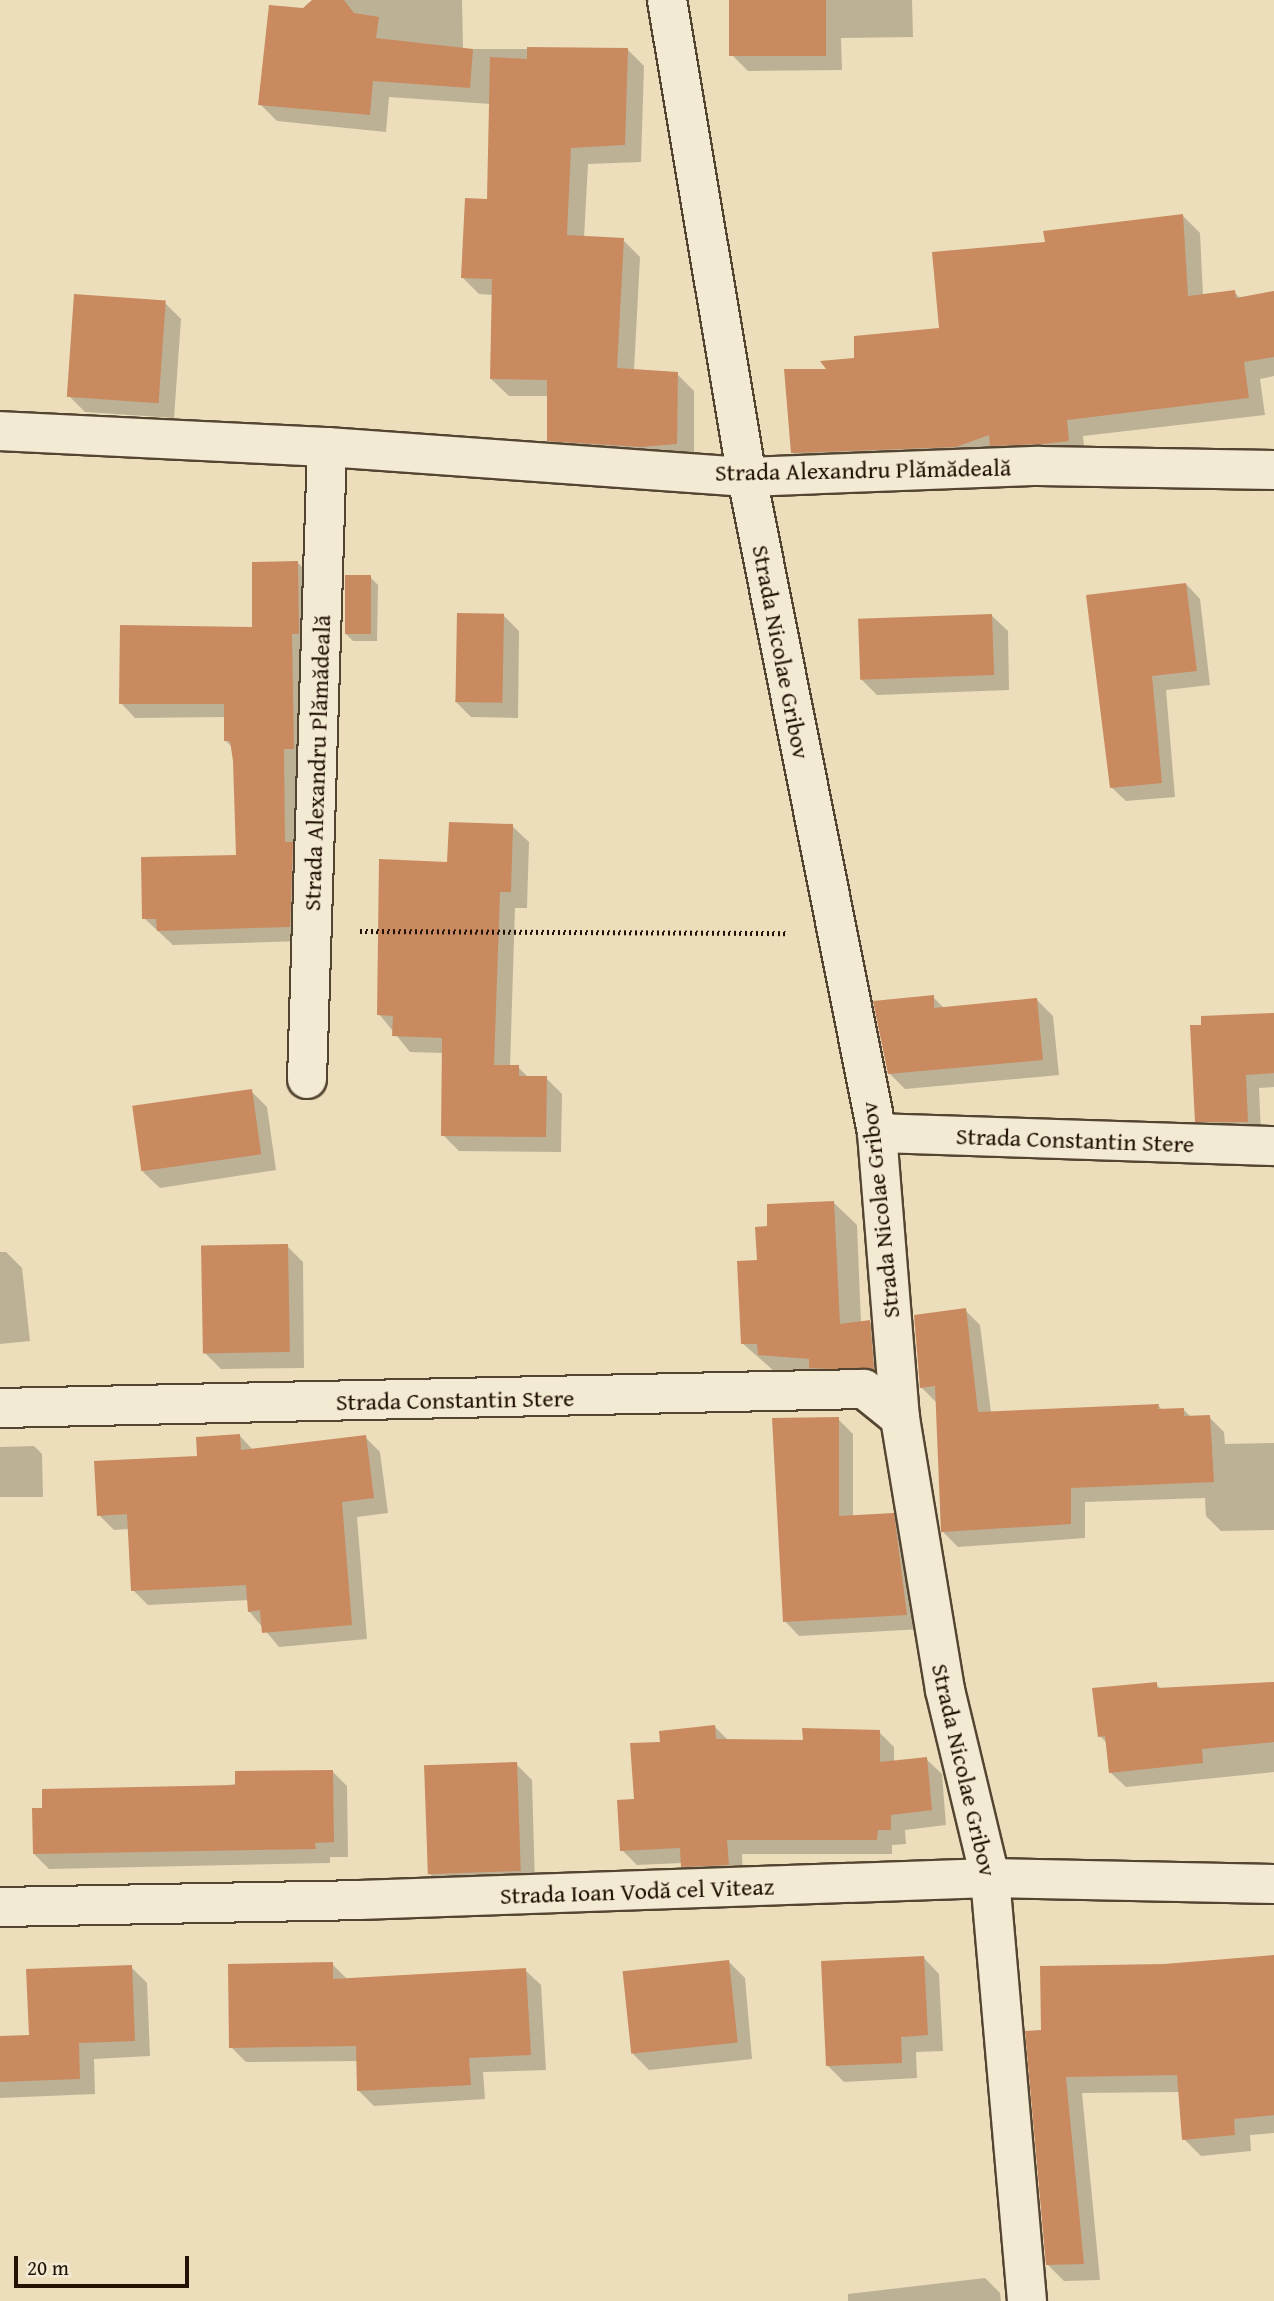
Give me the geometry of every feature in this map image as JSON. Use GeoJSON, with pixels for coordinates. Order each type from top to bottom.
{"type":"FeatureCollection","features":[{"type":"Feature","properties":{"kind":"street","name":"Strada Nicolae Gribov"},"geometry":{"type":"LineString","coordinates":[[667,0],[747,477],[835,934],[877,1133],[900,1418],[945,1690],[990,1878],[1027,2301]]}},
{"type":"Feature","properties":{"kind":"street","name":"Strada Alexandru Plămădeală"},"geometry":{"type":"LineString","coordinates":[[0,431],[327,447],[747,477],[1038,466],[1274,470]]}},
{"type":"Feature","properties":{"kind":"street","name":"Strada Alexandru Plămădeală"},"geometry":{"type":"LineString","coordinates":[[307,1079],[327,447]]}},
{"type":"Feature","properties":{"kind":"street","name":"Strada Constantin Stere"},"geometry":{"type":"LineString","coordinates":[[877,1133],[1274,1146]]}},
{"type":"Feature","properties":{"kind":"street","name":"Strada Constantin Stere"},"geometry":{"type":"LineString","coordinates":[[0,1408],[864,1389],[900,1418]]}},
{"type":"Feature","properties":{"kind":"street","name":"Strada Ioan Vodă cel Viteaz"},"geometry":{"type":"LineString","coordinates":[[0,1907],[373,1900],[990,1878],[1274,1884]]}},
{"type":"Feature","properties":{"kind":"path"},"geometry":{"type":"LineString","coordinates":[[311,930],[835,934]]}},
{"type":"Feature","properties":{"kind":"building"},"geometry":{"type":"Polygon","coordinates":[[[312,0],[344,0],[354,13],[379,17],[376,38],[473,49],[470,88],[373,81],[370,115],[258,105],[269,5],[303,8],[312,0]]]}},
{"type":"Feature","properties":{"kind":"building"},"geometry":{"type":"Polygon","coordinates":[[[729,0],[826,0],[826,56],[729,56],[729,0]]]}},
{"type":"Feature","properties":{"kind":"building"},"geometry":{"type":"Polygon","coordinates":[[[527,47],[628,48],[625,145],[571,148],[567,235],[624,238],[617,368],[678,372],[677,444],[640,447],[547,441],[547,380],[490,379],[492,279],[461,278],[465,198],[487,199],[490,57],[527,59],[527,47]]]}},
{"type":"Feature","properties":{"kind":"building"},"geometry":{"type":"Polygon","coordinates":[[[1183,214],[1188,296],[1235,290],[1236,298],[1274,291],[1274,357],[1244,362],[1249,398],[1067,420],[1069,441],[990,446],[989,435],[956,447],[791,453],[784,369],[826,369],[820,361],[854,358],[854,336],[939,328],[932,252],[1045,242],[1043,231],[1183,214]]]}},
{"type":"Feature","properties":{"kind":"building"},"geometry":{"type":"Polygon","coordinates":[[[74,294],[166,300],[159,403],[67,397],[74,294]]]}},
{"type":"Feature","properties":{"kind":"building"},"geometry":{"type":"Polygon","coordinates":[[[298,561],[299,634],[292,634],[294,749],[284,749],[285,842],[293,842],[290,927],[157,931],[156,919],[142,919],[141,857],[236,855],[233,761],[230,741],[224,741],[224,704],[119,704],[120,625],[252,627],[252,562],[298,561]]]}},
{"type":"Feature","properties":{"kind":"building"},"geometry":{"type":"Polygon","coordinates":[[[345,575],[371,575],[371,634],[345,634],[345,575]]]}},
{"type":"Feature","properties":{"kind":"building"},"geometry":{"type":"Polygon","coordinates":[[[1186,583],[1197,671],[1152,676],[1162,783],[1110,788],[1086,595],[1186,583]]]}},
{"type":"Feature","properties":{"kind":"building"},"geometry":{"type":"Polygon","coordinates":[[[457,613],[504,614],[502,703],[455,702],[457,613]]]}},
{"type":"Feature","properties":{"kind":"building"},"geometry":{"type":"Polygon","coordinates":[[[992,614],[994,675],[860,680],[858,619],[992,614]]]}},
{"type":"Feature","properties":{"kind":"building"},"geometry":{"type":"Polygon","coordinates":[[[449,822],[513,824],[511,892],[500,892],[494,1065],[519,1065],[519,1076],[547,1076],[546,1137],[441,1136],[442,1038],[392,1036],[393,1016],[377,1015],[379,859],[447,862],[449,822]]]}},
{"type":"Feature","properties":{"kind":"building"},"geometry":{"type":"Polygon","coordinates":[[[934,995],[934,1008],[1037,998],[1043,1060],[888,1074],[873,1001],[934,995]]]}},
{"type":"Feature","properties":{"kind":"building"},"geometry":{"type":"Polygon","coordinates":[[[1274,1013],[1274,1073],[1246,1075],[1248,1122],[1195,1122],[1190,1025],[1201,1025],[1201,1016],[1274,1013]]]}},
{"type":"Feature","properties":{"kind":"building"},"geometry":{"type":"Polygon","coordinates":[[[252,1089],[261,1154],[141,1171],[132,1106],[252,1089]]]}},
{"type":"Feature","properties":{"kind":"building"},"geometry":{"type":"Polygon","coordinates":[[[834,1201],[840,1324],[870,1320],[874,1371],[809,1368],[809,1359],[758,1355],[757,1344],[741,1344],[737,1261],[757,1260],[755,1227],[767,1226],[767,1204],[834,1201]]]}},
{"type":"Feature","properties":{"kind":"building"},"geometry":{"type":"Polygon","coordinates":[[[288,1244],[290,1352],[203,1354],[201,1246],[288,1244]]]}},
{"type":"Feature","properties":{"kind":"building"},"geometry":{"type":"Polygon","coordinates":[[[966,1308],[978,1412],[1159,1404],[1158,1409],[1184,1408],[1184,1416],[1210,1415],[1214,1482],[1071,1488],[1071,1524],[941,1532],[935,1386],[920,1388],[914,1315],[966,1308]]]}},
{"type":"Feature","properties":{"kind":"building"},"geometry":{"type":"Polygon","coordinates":[[[839,1417],[839,1516],[894,1513],[907,1615],[783,1622],[772,1418],[839,1417]]]}},
{"type":"Feature","properties":{"kind":"building"},"geometry":{"type":"Polygon","coordinates":[[[240,1434],[241,1450],[366,1435],[374,1498],[342,1502],[352,1625],[262,1633],[260,1610],[248,1612],[246,1585],[131,1591],[127,1514],[97,1516],[94,1461],[197,1456],[196,1437],[240,1434]]]}},
{"type":"Feature","properties":{"kind":"building"},"geometry":{"type":"Polygon","coordinates":[[[1157,1682],[1157,1688],[1274,1682],[1274,1742],[1202,1749],[1203,1763],[1109,1773],[1105,1736],[1098,1737],[1092,1688],[1157,1682]]]}},
{"type":"Feature","properties":{"kind":"building"},"geometry":{"type":"Polygon","coordinates":[[[715,1725],[716,1739],[803,1740],[802,1728],[880,1730],[880,1762],[927,1757],[932,1810],[891,1815],[891,1830],[878,1830],[877,1840],[727,1840],[729,1865],[681,1867],[680,1848],[620,1851],[617,1800],[634,1799],[630,1743],[660,1742],[659,1731],[715,1725]]]}},
{"type":"Feature","properties":{"kind":"building"},"geometry":{"type":"Polygon","coordinates":[[[517,1762],[521,1871],[428,1874],[424,1765],[517,1762]]]}},
{"type":"Feature","properties":{"kind":"building"},"geometry":{"type":"Polygon","coordinates":[[[333,1770],[334,1842],[315,1843],[316,1849],[33,1854],[32,1808],[42,1808],[42,1789],[235,1785],[235,1771],[333,1770]]]}},
{"type":"Feature","properties":{"kind":"building"},"geometry":{"type":"Polygon","coordinates":[[[1274,1955],[1274,2115],[1234,2119],[1235,2135],[1182,2140],[1177,2075],[1066,2077],[1084,2264],[1046,2265],[1025,2031],[1041,2030],[1040,1966],[1164,1964],[1274,1955]]]}},
{"type":"Feature","properties":{"kind":"building"},"geometry":{"type":"Polygon","coordinates":[[[924,1956],[928,2035],[901,2037],[902,2063],[826,2066],[821,1961],[924,1956]]]}},
{"type":"Feature","properties":{"kind":"building"},"geometry":{"type":"Polygon","coordinates":[[[729,1960],[738,2043],[631,2054],[623,1971],[729,1960]]]}},
{"type":"Feature","properties":{"kind":"building"},"geometry":{"type":"Polygon","coordinates":[[[333,1962],[333,1979],[526,1968],[531,2055],[469,2058],[471,2085],[357,2091],[356,2046],[229,2048],[228,1964],[333,1962]]]}},
{"type":"Feature","properties":{"kind":"building"},"geometry":{"type":"Polygon","coordinates":[[[132,1965],[135,2041],[79,2043],[80,2079],[0,2082],[0,2036],[29,2035],[26,1969],[132,1965]]]}}]}
